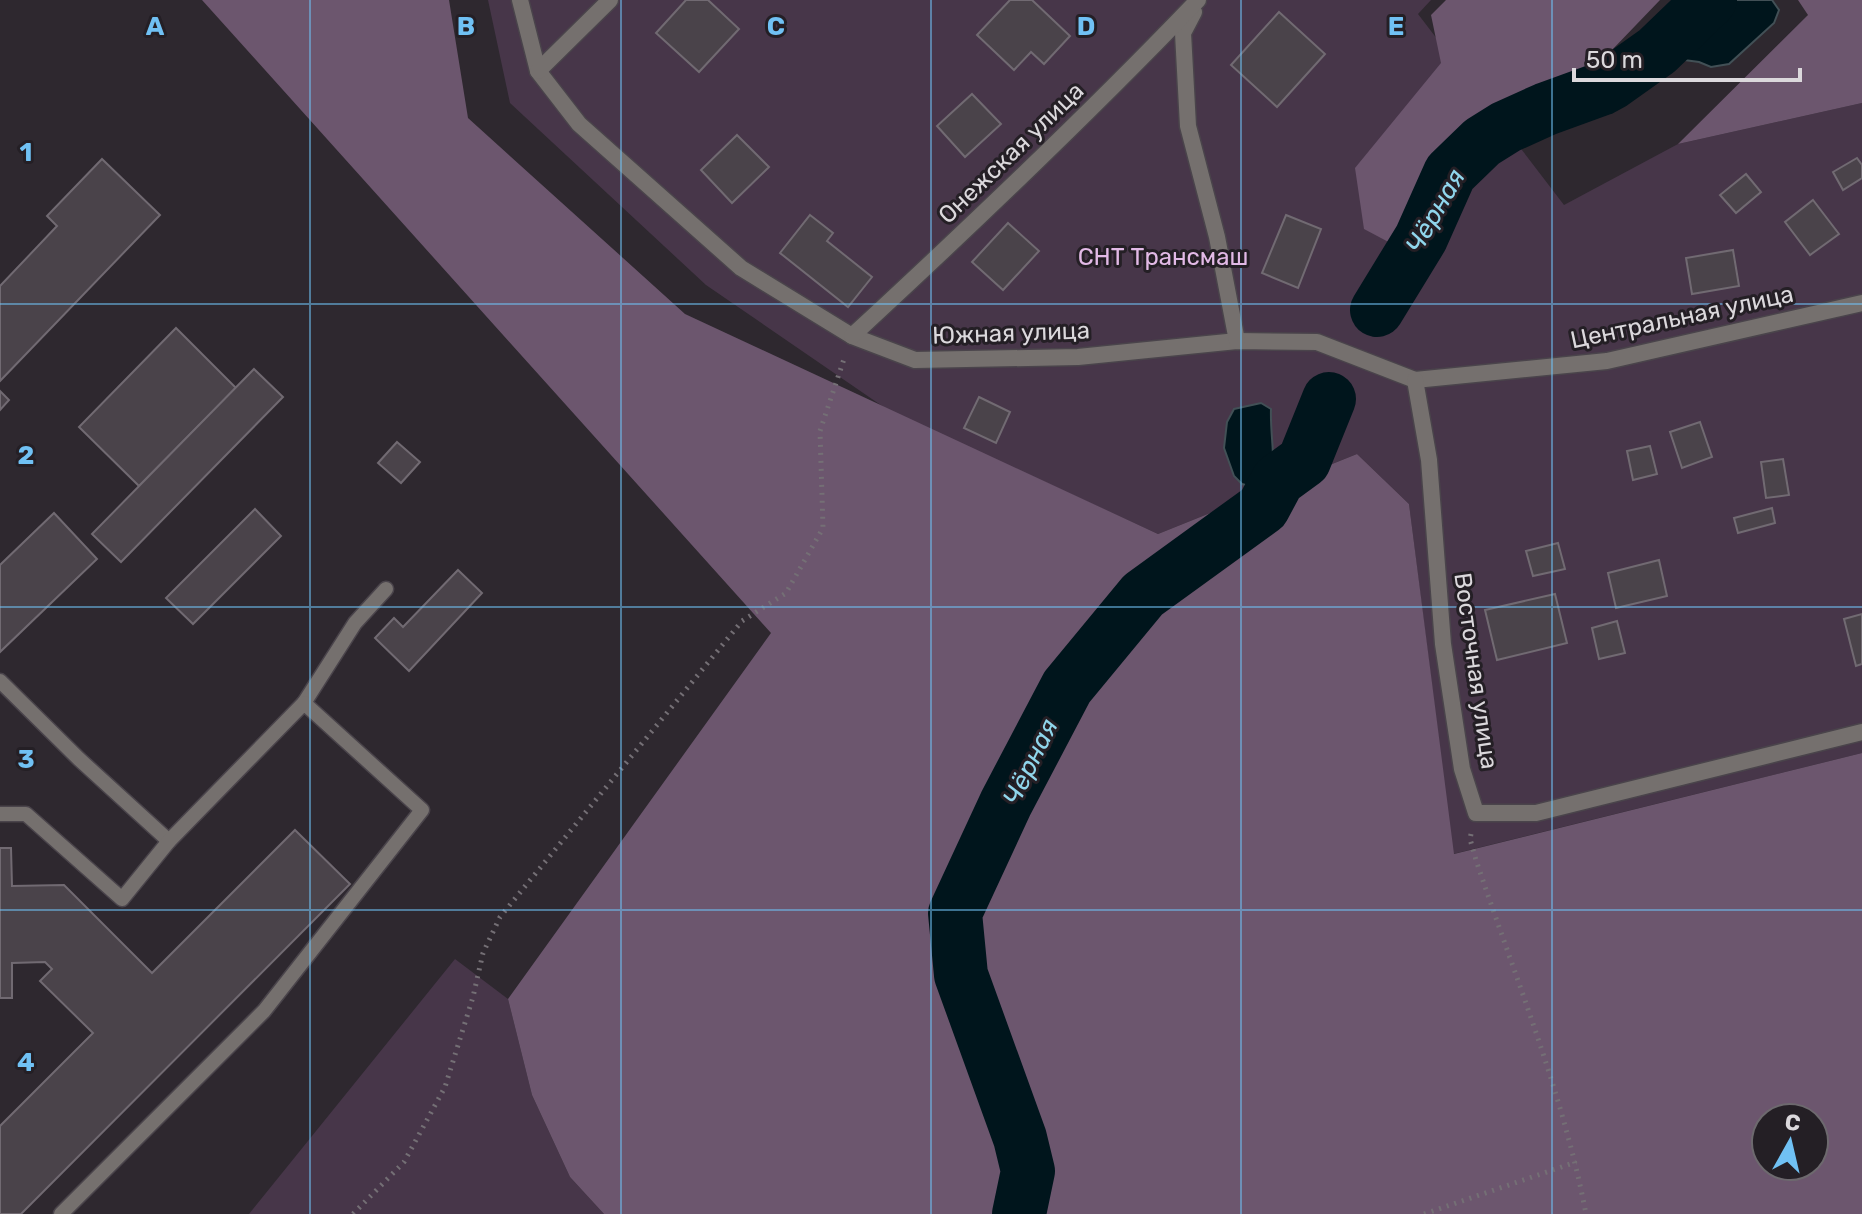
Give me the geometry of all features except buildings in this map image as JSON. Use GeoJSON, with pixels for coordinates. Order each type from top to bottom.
{"type":"FeatureCollection","features":[{"type":"Feature","properties":{"kind":"street","name":"Южная улица"},"geometry":{"type":"LineString","coordinates":[[520,0],[538,71],[579,124],[741,268],[852,336],[915,360],[1078,357],[1237,341],[1317,342],[1415,380]]}},
{"type":"Feature","properties":{"kind":"street"},"geometry":{"type":"LineString","coordinates":[[538,71],[610,0]]}},
{"type":"Feature","properties":{"kind":"street"},"geometry":{"type":"LineString","coordinates":[[1199,0],[1183,33],[1188,126],[1217,237],[1237,341]]}},
{"type":"Feature","properties":{"kind":"street","name":"Онежская улица"},"geometry":{"type":"LineString","coordinates":[[852,336],[984,213],[1199,0]]}},
{"type":"Feature","properties":{"kind":"street","name":"Центральная улица"},"geometry":{"type":"LineString","coordinates":[[1415,380],[1607,361],[1862,303]]}},
{"type":"Feature","properties":{"kind":"street","name":"Восточная улица"},"geometry":{"type":"LineString","coordinates":[[1415,380],[1429,460],[1446,660],[1462,769],[1476,813]]}},
{"type":"Feature","properties":{"kind":"street"},"geometry":{"type":"LineString","coordinates":[[1476,813],[1536,813],[1862,732]]}},
{"type":"Feature","properties":{"kind":"lane"},"geometry":{"type":"LineString","coordinates":[[0,814],[26,814],[122,899],[169,841],[304,703],[355,623],[386,589]]}},
{"type":"Feature","properties":{"kind":"lane"},"geometry":{"type":"LineString","coordinates":[[0,681],[169,841]]}},
{"type":"Feature","properties":{"kind":"lane"},"geometry":{"type":"LineString","coordinates":[[61,1214],[264,1011],[422,810],[304,703]]}},
{"type":"Feature","properties":{"kind":"path"},"geometry":{"type":"LineString","coordinates":[[353,1214],[404,1162],[445,1087],[483,953],[500,917],[742,621],[786,593],[823,528],[820,431],[852,336]]}},
{"type":"Feature","properties":{"kind":"path"},"geometry":{"type":"LineString","coordinates":[[1476,813],[1470,839],[1530,1014],[1576,1162],[1586,1214]]}},
{"type":"Feature","properties":{"kind":"path"},"geometry":{"type":"LineString","coordinates":[[1424,1214],[1576,1162]]}},
{"type":"Feature","properties":{"kind":"green space","name":"СНТ Трансмаш"},"geometry":{"type":"Polygon","coordinates":[[[488,0],[1431,0],[1418,14],[1564,205],[1678,144],[1862,103],[1862,753],[1453,854],[1409,504],[1357,454],[1158,534],[888,410],[706,285],[510,103],[488,0]]]}},
{"type":"Feature","properties":{"kind":"green space"},"geometry":{"type":"Polygon","coordinates":[[[455,959],[508,999],[532,1095],[570,1177],[604,1214],[249,1214],[455,959]]]}},
{"type":"Feature","properties":{"kind":"shaded area"},"geometry":{"type":"Polygon","coordinates":[[[202,0],[449,0],[468,118],[685,314],[1158,534],[1357,454],[1409,504],[1454,854],[1862,753],[1862,1214],[604,1214],[570,1177],[532,1095],[508,999],[771,633],[202,0]]]}},
{"type":"Feature","properties":{"kind":"shaded area"},"geometry":{"type":"Polygon","coordinates":[[[1446,0],[1660,0],[1611,51],[1555,128],[1473,178],[1430,264],[1364,229],[1355,168],[1441,63],[1431,15],[1446,0]]]}},
{"type":"Feature","properties":{"kind":"shaded area"},"geometry":{"type":"Polygon","coordinates":[[[1798,0],[1862,0],[1862,103],[1678,144],[1808,15],[1798,0]]]}},
{"type":"Feature","properties":{"kind":"water"},"geometry":{"type":"Polygon","coordinates":[[[1691,0],[1772,0],[1779,10],[1774,23],[1729,64],[1711,67],[1677,59],[1621,85],[1612,83],[1619,62],[1637,43],[1691,0]]]}},
{"type":"Feature","properties":{"kind":"water"},"geometry":{"type":"Polygon","coordinates":[[[1261,403],[1271,409],[1273,457],[1272,485],[1263,490],[1242,484],[1234,476],[1224,448],[1227,422],[1234,409],[1261,403]]]}},
{"type":"Feature","properties":{"kind":"waterway","name":"Чёрная"},"geometry":{"type":"LineString","coordinates":[[1377,310],[1421,238],[1450,173],[1482,142],[1506,127],[1612,83],[1657,51],[1710,0]]}},
{"type":"Feature","properties":{"kind":"waterway","name":"Чёрная"},"geometry":{"type":"LineString","coordinates":[[1019,1214],[1028,1171],[1020,1138],[961,975],[955,913],[1006,803],[1067,687],[1143,595],[1263,508],[1278,480],[1304,461],[1329,399]]}}]}
